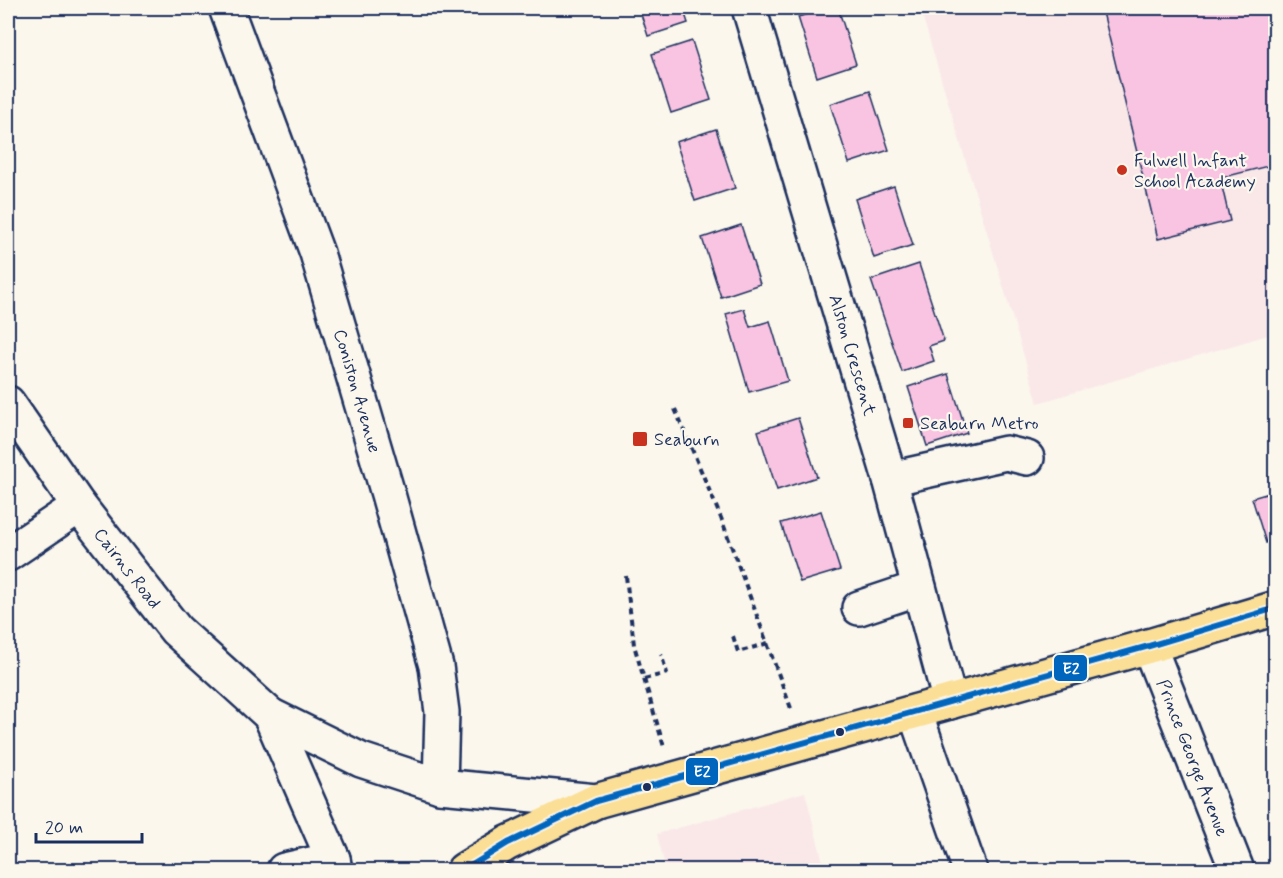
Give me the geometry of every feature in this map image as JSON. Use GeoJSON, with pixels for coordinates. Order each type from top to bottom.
{"type":"FeatureCollection","features":[{"type":"Feature","properties":{"kind":"main road"},"geometry":{"type":"LineString","coordinates":[[464,870],[508,843],[596,801],[1149,646],[1275,608]]}},
{"type":"Feature","properties":{"kind":"street","name":"Coniston Avenue"},"geometry":{"type":"LineString","coordinates":[[226,8],[317,253],[436,666],[442,712],[440,786]]}},
{"type":"Feature","properties":{"kind":"street","name":"Alston Crescent"},"geometry":{"type":"LineString","coordinates":[[749,8],[890,479],[950,702]]}},
{"type":"Feature","properties":{"kind":"street","name":"Cairns Road"},"geometry":{"type":"LineString","coordinates":[[8,403],[79,506],[176,630],[270,715],[361,760],[440,786],[596,801]]}},
{"type":"Feature","properties":{"kind":"street"},"geometry":{"type":"LineString","coordinates":[[890,479],[1006,453],[1027,458]]}},
{"type":"Feature","properties":{"kind":"street"},"geometry":{"type":"LineString","coordinates":[[8,554],[79,506]]}},
{"type":"Feature","properties":{"kind":"street"},"geometry":{"type":"LineString","coordinates":[[859,608],[919,588]]}},
{"type":"Feature","properties":{"kind":"street","name":"Prince George Avenue"},"geometry":{"type":"LineString","coordinates":[[1149,646],[1237,870]]}},
{"type":"Feature","properties":{"kind":"street"},"geometry":{"type":"LineString","coordinates":[[915,712],[970,870]]}},
{"type":"Feature","properties":{"kind":"street","name":"Cairns Road"},"geometry":{"type":"LineString","coordinates":[[270,715],[334,865]]}},
{"type":"Feature","properties":{"kind":"street"},"geometry":{"type":"LineString","coordinates":[[284,870],[334,865]]}},
{"type":"Feature","properties":{"kind":"path"},"geometry":{"type":"LineString","coordinates":[[675,409],[721,518],[768,644],[796,745]]}},
{"type":"Feature","properties":{"kind":"path"},"geometry":{"type":"LineString","coordinates":[[626,576],[634,645],[679,778]]}},
{"type":"Feature","properties":{"kind":"path"},"geometry":{"type":"LineString","coordinates":[[733,636],[738,652],[768,644]]}},
{"type":"Feature","properties":{"kind":"path"},"geometry":{"type":"LineString","coordinates":[[644,679],[667,673],[661,654]]}},
{"type":"Feature","properties":{"kind":"shaded area","name":"Fulwell Infant School Academy"},"geometry":{"type":"Polygon","coordinates":[[[920,8],[1275,8],[1275,333],[1038,403],[920,8]]]}},
{"type":"Feature","properties":{"kind":"shaded area"},"geometry":{"type":"Polygon","coordinates":[[[805,792],[825,870],[666,870],[657,834],[805,792]]]}},
{"type":"Feature","properties":{"kind":"building"},"geometry":{"type":"Polygon","coordinates":[[[639,8],[683,8],[688,23],[648,36],[639,8]]]}},
{"type":"Feature","properties":{"kind":"building"},"geometry":{"type":"Polygon","coordinates":[[[828,8],[838,8],[856,64],[817,77],[798,17],[828,8]]]}},
{"type":"Feature","properties":{"kind":"building"},"geometry":{"type":"Polygon","coordinates":[[[1102,8],[1276,8],[1276,164],[1220,178],[1230,221],[1158,239],[1102,8]]]}},
{"type":"Feature","properties":{"kind":"building"},"geometry":{"type":"Polygon","coordinates":[[[692,41],[711,100],[671,113],[652,54],[692,41]]]}},
{"type":"Feature","properties":{"kind":"building"},"geometry":{"type":"Polygon","coordinates":[[[870,91],[889,150],[849,163],[830,104],[870,91]]]}},
{"type":"Feature","properties":{"kind":"building"},"geometry":{"type":"Polygon","coordinates":[[[716,129],[735,188],[695,201],[676,142],[716,129]]]}},
{"type":"Feature","properties":{"kind":"building"},"geometry":{"type":"Polygon","coordinates":[[[894,186],[913,245],[874,258],[855,199],[894,186]]]}},
{"type":"Feature","properties":{"kind":"building"},"geometry":{"type":"Polygon","coordinates":[[[741,225],[760,284],[721,297],[702,238],[741,225]]]}},
{"type":"Feature","properties":{"kind":"building"},"geometry":{"type":"Polygon","coordinates":[[[919,264],[944,341],[929,346],[934,361],[902,372],[871,280],[919,264]]]}},
{"type":"Feature","properties":{"kind":"building"},"geometry":{"type":"Polygon","coordinates":[[[744,309],[750,327],[770,321],[788,381],[749,392],[726,314],[744,309]]]}},
{"type":"Feature","properties":{"kind":"building"},"geometry":{"type":"Polygon","coordinates":[[[948,374],[967,433],[927,446],[908,387],[948,374]]]}},
{"type":"Feature","properties":{"kind":"building"},"geometry":{"type":"Polygon","coordinates":[[[798,418],[817,477],[777,490],[758,431],[798,418]]]}},
{"type":"Feature","properties":{"kind":"building"},"geometry":{"type":"Polygon","coordinates":[[[1276,491],[1276,540],[1266,543],[1252,498],[1276,491]]]}},
{"type":"Feature","properties":{"kind":"building"},"geometry":{"type":"Polygon","coordinates":[[[821,511],[840,570],[800,582],[781,523],[821,511]]]}},
{"type":"Feature","properties":{"kind":"transit line","name":"E2"},"geometry":{"type":"LineString","coordinates":[[464,870],[508,843],[596,801],[1149,646],[1276,608]]}},
{"type":"Feature","properties":{"kind":"place","name":"Fulwell Infant School Academy"},"geometry":{"type":"Point","coordinates":[1122,170]}},
{"type":"Feature","properties":{"kind":"place","name":"Seaburn Metro"},"geometry":{"type":"Point","coordinates":[908,423]}},
{"type":"Feature","properties":{"kind":"place","name":"Seaburn"},"geometry":{"type":"Point","coordinates":[640,439]}}]}
